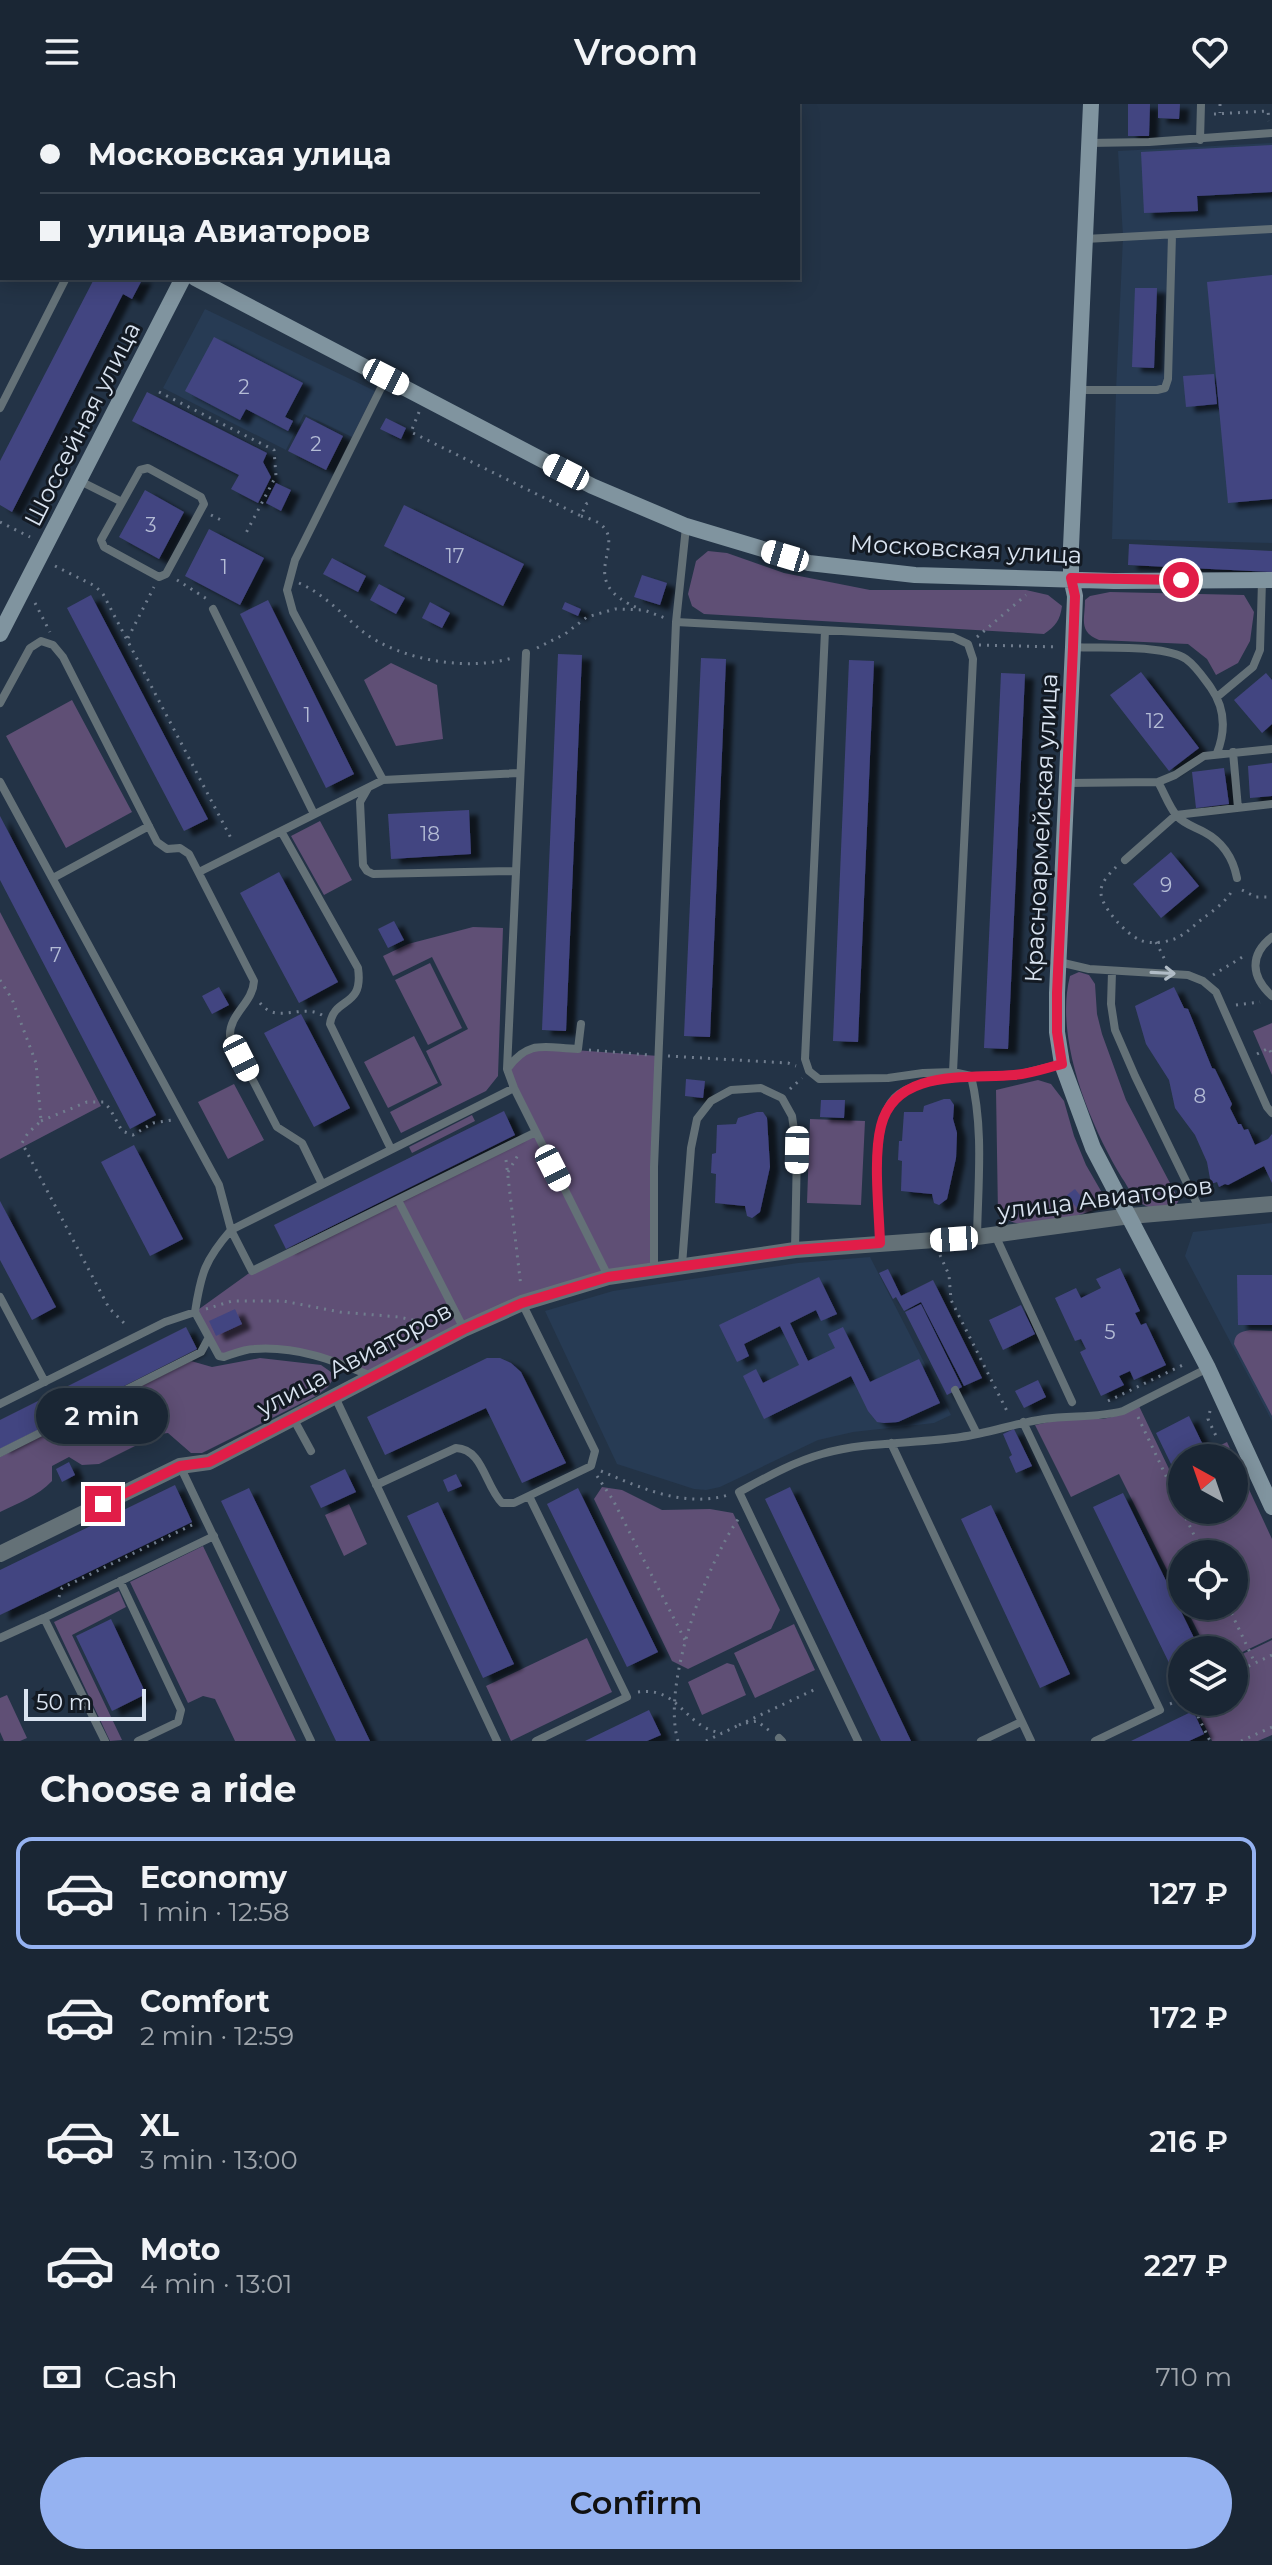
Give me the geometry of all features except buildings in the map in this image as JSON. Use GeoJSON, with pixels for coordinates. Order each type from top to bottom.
{"type":"FeatureCollection","features":[{"type":"Feature","properties":{"kind":"street","name":"Красноармейская улица"},"geometry":{"type":"LineString","coordinates":[[1091,104],[1071,578],[1075,596],[1068,647],[1067,783],[1057,1032],[1062,1064],[1093,1148],[1262,1475],[1272,1507]]}},
{"type":"Feature","properties":{"kind":"street","name":"Шоссейная улица"},"geometry":{"type":"LineString","coordinates":[[0,634],[182,280]]}},
{"type":"Feature","properties":{"kind":"street","name":"Московская улица"},"geometry":{"type":"LineString","coordinates":[[199,280],[592,486],[686,526],[809,563],[915,575],[1114,581],[1267,580]]}},
{"type":"Feature","properties":{"kind":"street","name":"улица Авиаторов"},"geometry":{"type":"LineString","coordinates":[[0,1554],[180,1466],[209,1462],[461,1330],[522,1303],[608,1277],[795,1250],[977,1237],[1130,1216],[1272,1204]]}},
{"type":"Feature","properties":{"kind":"lane"},"geometry":{"type":"LineString","coordinates":[[1200,140],[1201,104]]}},
{"type":"Feature","properties":{"kind":"lane"},"geometry":{"type":"LineString","coordinates":[[1089,143],[1200,140],[1272,133]]}},
{"type":"Feature","properties":{"kind":"lane"},"geometry":{"type":"LineString","coordinates":[[1083,239],[1272,229]]}},
{"type":"Feature","properties":{"kind":"lane"},"geometry":{"type":"LineString","coordinates":[[1078,390],[1165,388],[1168,379],[1172,235]]}},
{"type":"Feature","properties":{"kind":"lane"},"geometry":{"type":"LineString","coordinates":[[0,408],[65,280]]}},
{"type":"Feature","properties":{"kind":"lane"},"geometry":{"type":"LineString","coordinates":[[383,780],[293,612],[287,590],[295,560],[386,377]]}},
{"type":"Feature","properties":{"kind":"lane"},"geometry":{"type":"LineString","coordinates":[[148,468],[201,497],[204,504],[162,576],[104,547],[101,540],[140,470],[148,468]]}},
{"type":"Feature","properties":{"kind":"lane"},"geometry":{"type":"LineString","coordinates":[[80,481],[122,502]]}},
{"type":"Feature","properties":{"kind":"lane"},"geometry":{"type":"LineString","coordinates":[[654,1269],[654,1167],[676,622],[686,526]]}},
{"type":"Feature","properties":{"kind":"lane"},"geometry":{"type":"LineString","coordinates":[[1217,697],[1253,667],[1260,650],[1267,580]]}},
{"type":"Feature","properties":{"kind":"lane"},"geometry":{"type":"LineString","coordinates":[[213,609],[314,814]]}},
{"type":"Feature","properties":{"kind":"lane"},"geometry":{"type":"LineString","coordinates":[[676,622],[953,637],[968,644],[973,659],[953,1072]]}},
{"type":"Feature","properties":{"kind":"lane"},"geometry":{"type":"LineString","coordinates":[[825,631],[805,1059],[809,1071],[819,1079],[888,1078],[953,1072],[971,1076]]}},
{"type":"Feature","properties":{"kind":"lane"},"geometry":{"type":"LineString","coordinates":[[0,703],[30,648],[41,641],[53,645],[63,657],[157,842],[167,849],[180,848],[189,854],[254,981],[253,992],[229,1026],[230,1036],[277,1127],[302,1143],[322,1184]]}},
{"type":"Feature","properties":{"kind":"lane"},"geometry":{"type":"LineString","coordinates":[[1068,647],[1142,649],[1184,657],[1200,672],[1217,697],[1223,718],[1223,737],[1217,753]]}},
{"type":"Feature","properties":{"kind":"lane"},"geometry":{"type":"LineString","coordinates":[[526,653],[507,1069],[608,1277]]}},
{"type":"Feature","properties":{"kind":"lane"},"geometry":{"type":"LineString","coordinates":[[1067,783],[1158,782],[1204,756],[1272,749]]}},
{"type":"Feature","properties":{"kind":"lane"},"geometry":{"type":"LineString","coordinates":[[1233,752],[1238,808]]}},
{"type":"Feature","properties":{"kind":"lane"},"geometry":{"type":"LineString","coordinates":[[199,872],[383,780],[519,773]]}},
{"type":"Feature","properties":{"kind":"lane"},"geometry":{"type":"LineString","coordinates":[[0,782],[219,1185],[231,1230],[252,1271],[505,1148],[541,1136]]}},
{"type":"Feature","properties":{"kind":"lane"},"geometry":{"type":"LineString","coordinates":[[1158,782],[1176,815],[1224,847],[1234,862],[1237,878]]}},
{"type":"Feature","properties":{"kind":"lane"},"geometry":{"type":"LineString","coordinates":[[369,787],[360,802],[363,865],[367,871],[373,874],[515,871]]}},
{"type":"Feature","properties":{"kind":"lane"},"geometry":{"type":"LineString","coordinates":[[1125,860],[1176,815],[1272,804]]}},
{"type":"Feature","properties":{"kind":"lane"},"geometry":{"type":"LineString","coordinates":[[53,878],[149,826]]}},
{"type":"Feature","properties":{"kind":"lane"},"geometry":{"type":"LineString","coordinates":[[281,831],[358,968],[360,984],[356,993],[334,1012],[330,1024],[391,1149]]}},
{"type":"Feature","properties":{"kind":"lane"},"geometry":{"type":"LineString","coordinates":[[1268,940],[1257,955],[1254,967],[1272,998]]}},
{"type":"Feature","properties":{"kind":"lane"},"geometry":{"type":"LineString","coordinates":[[1058,961],[1112,972],[1188,975],[1203,981],[1216,992],[1272,1113]]}},
{"type":"Feature","properties":{"kind":"lane"},"geometry":{"type":"LineString","coordinates":[[1112,972],[1111,1004],[1115,1030],[1200,1211]]}},
{"type":"Feature","properties":{"kind":"lane"},"geometry":{"type":"LineString","coordinates":[[507,1069],[518,1054],[531,1047],[578,1049],[581,1024]]}},
{"type":"Feature","properties":{"kind":"lane"},"geometry":{"type":"LineString","coordinates":[[880,1243],[878,1149],[887,1109],[897,1095],[937,1080],[1016,1075],[1062,1064]]}},
{"type":"Feature","properties":{"kind":"lane"},"geometry":{"type":"LineString","coordinates":[[971,1076],[978,1105],[977,1237]]}},
{"type":"Feature","properties":{"kind":"lane"},"geometry":{"type":"LineString","coordinates":[[372,1377],[323,1356],[287,1350],[252,1348],[219,1356],[195,1312],[201,1277],[211,1252],[231,1230],[514,1088]]}},
{"type":"Feature","properties":{"kind":"lane"},"geometry":{"type":"LineString","coordinates":[[682,1265],[691,1148],[697,1119],[711,1101],[731,1090],[761,1088],[782,1098],[792,1116],[797,1150],[795,1250]]}},
{"type":"Feature","properties":{"kind":"lane"},"geometry":{"type":"LineString","coordinates":[[398,1200],[461,1330]]}},
{"type":"Feature","properties":{"kind":"lane"},"geometry":{"type":"LineString","coordinates":[[995,1235],[1072,1402]]}},
{"type":"Feature","properties":{"kind":"lane"},"geometry":{"type":"LineString","coordinates":[[0,1297],[45,1382]]}},
{"type":"Feature","properties":{"kind":"lane"},"geometry":{"type":"LineString","coordinates":[[376,1485],[456,1448],[467,1448],[474,1455],[493,1495],[502,1503],[514,1503],[591,1466],[595,1451],[522,1303]]}},
{"type":"Feature","properties":{"kind":"lane"},"geometry":{"type":"LineString","coordinates":[[0,1404],[165,1322],[195,1312]]}},
{"type":"Feature","properties":{"kind":"lane"},"geometry":{"type":"LineString","coordinates":[[0,1453],[201,1352],[208,1339]]}},
{"type":"Feature","properties":{"kind":"lane"},"geometry":{"type":"LineString","coordinates":[[858,1741],[739,1492],[822,1453],[977,1434],[1067,1415],[1109,1415],[1208,1368]]}},
{"type":"Feature","properties":{"kind":"lane"},"geometry":{"type":"LineString","coordinates":[[955,1390],[977,1434]]}},
{"type":"Feature","properties":{"kind":"lane"},"geometry":{"type":"LineString","coordinates":[[335,1397],[497,1741]]}},
{"type":"Feature","properties":{"kind":"lane"},"geometry":{"type":"LineString","coordinates":[[293,1418],[311,1451]]}},
{"type":"Feature","properties":{"kind":"lane"},"geometry":{"type":"LineString","coordinates":[[1019,1423],[1160,1710],[1095,1741]]}},
{"type":"Feature","properties":{"kind":"lane"},"geometry":{"type":"LineString","coordinates":[[891,1443],[1031,1741]]}},
{"type":"Feature","properties":{"kind":"lane"},"geometry":{"type":"LineString","coordinates":[[180,1466],[311,1741]]}},
{"type":"Feature","properties":{"kind":"lane"},"geometry":{"type":"LineString","coordinates":[[529,1496],[627,1697],[536,1741]]}},
{"type":"Feature","properties":{"kind":"lane"},"geometry":{"type":"LineString","coordinates":[[0,1638],[214,1536]]}},
{"type":"Feature","properties":{"kind":"lane"},"geometry":{"type":"LineString","coordinates":[[120,1581],[181,1710],[178,1722],[138,1741]]}},
{"type":"Feature","properties":{"kind":"lane"},"geometry":{"type":"LineString","coordinates":[[44,1618],[105,1741]]}},
{"type":"Feature","properties":{"kind":"lane"},"geometry":{"type":"LineString","coordinates":[[981,1741],[1021,1722]]}},
{"type":"Feature","properties":{"kind":"path"},"geometry":{"type":"LineString","coordinates":[[1220,104],[1220,113],[1268,111]]}},
{"type":"Feature","properties":{"kind":"path"},"geometry":{"type":"LineString","coordinates":[[1268,104],[1269,126],[1272,126]]}},
{"type":"Feature","properties":{"kind":"path"},"geometry":{"type":"LineString","coordinates":[[159,392],[274,450],[276,476],[246,533]]}},
{"type":"Feature","properties":{"kind":"path"},"geometry":{"type":"LineString","coordinates":[[581,516],[599,523],[607,532],[610,543],[603,570],[614,595],[627,604],[676,622]]}},
{"type":"Feature","properties":{"kind":"path"},"geometry":{"type":"LineString","coordinates":[[55,566],[95,586],[103,594],[239,852]]}},
{"type":"Feature","properties":{"kind":"path"},"geometry":{"type":"LineString","coordinates":[[127,639],[162,576],[206,596],[213,609]]}},
{"type":"Feature","properties":{"kind":"path"},"geometry":{"type":"LineString","coordinates":[[289,578],[335,606],[365,633],[403,652],[452,663],[494,664],[565,634],[587,617],[615,609],[644,610]]}},
{"type":"Feature","properties":{"kind":"path"},"geometry":{"type":"LineString","coordinates":[[968,644],[1033,588]]}},
{"type":"Feature","properties":{"kind":"path"},"geometry":{"type":"LineString","coordinates":[[968,644],[1068,647]]}},
{"type":"Feature","properties":{"kind":"path"},"geometry":{"type":"LineString","coordinates":[[1125,860],[1103,882],[1100,894],[1106,908],[1131,936],[1143,942],[1169,941],[1185,934],[1231,894],[1237,878]]}},
{"type":"Feature","properties":{"kind":"path"},"geometry":{"type":"LineString","coordinates":[[1237,878],[1243,891],[1256,897],[1272,897]]}},
{"type":"Feature","properties":{"kind":"path"},"geometry":{"type":"LineString","coordinates":[[1203,981],[1268,940]]}},
{"type":"Feature","properties":{"kind":"path"},"geometry":{"type":"LineString","coordinates":[[1156,942],[1172,973]]}},
{"type":"Feature","properties":{"kind":"path"},"geometry":{"type":"LineString","coordinates":[[0,980],[12,999],[36,1063],[41,1121]]}},
{"type":"Feature","properties":{"kind":"path"},"geometry":{"type":"LineString","coordinates":[[253,992],[266,1011],[275,1014],[314,1010],[330,1024]]}},
{"type":"Feature","properties":{"kind":"path"},"geometry":{"type":"LineString","coordinates":[[1223,1007],[1272,998]]}},
{"type":"Feature","properties":{"kind":"path"},"geometry":{"type":"LineString","coordinates":[[1245,1060],[1269,1048],[1272,1055]]}},
{"type":"Feature","properties":{"kind":"path"},"geometry":{"type":"LineString","coordinates":[[578,1049],[788,1063],[809,1071],[782,1098]]}},
{"type":"Feature","properties":{"kind":"path"},"geometry":{"type":"LineString","coordinates":[[143,1333],[125,1326],[109,1308],[22,1143],[41,1121],[87,1102],[104,1102],[122,1131],[133,1135],[153,1123],[183,1119]]}},
{"type":"Feature","properties":{"kind":"path"},"geometry":{"type":"LineString","coordinates":[[505,1148],[522,1303]]}},
{"type":"Feature","properties":{"kind":"path"},"geometry":{"type":"LineString","coordinates":[[932,1240],[949,1275],[951,1300],[1019,1423]]}},
{"type":"Feature","properties":{"kind":"path"},"geometry":{"type":"LineString","coordinates":[[195,1312],[232,1301],[283,1301],[340,1312],[399,1317],[461,1330]]}},
{"type":"Feature","properties":{"kind":"path"},"geometry":{"type":"LineString","coordinates":[[1132,1406],[1196,1540]]}},
{"type":"Feature","properties":{"kind":"path"},"geometry":{"type":"LineString","coordinates":[[591,1466],[672,1498],[713,1500],[739,1492]]}},
{"type":"Feature","properties":{"kind":"path"},"geometry":{"type":"LineString","coordinates":[[591,1466],[613,1500],[686,1642]]}},
{"type":"Feature","properties":{"kind":"path"},"geometry":{"type":"LineString","coordinates":[[678,1741],[674,1700],[686,1642],[715,1558],[747,1508]]}},
{"type":"Feature","properties":{"kind":"path"},"geometry":{"type":"LineString","coordinates":[[55,1612],[62,1588],[205,1518]]}},
{"type":"Feature","properties":{"kind":"path"},"geometry":{"type":"LineString","coordinates":[[1235,1620],[1255,1663]]}},
{"type":"Feature","properties":{"kind":"path"},"geometry":{"type":"LineString","coordinates":[[1248,1666],[1272,1655]]}},
{"type":"Feature","properties":{"kind":"path"},"geometry":{"type":"LineString","coordinates":[[706,1741],[829,1683]]}},
{"type":"Feature","properties":{"kind":"path"},"geometry":{"type":"LineString","coordinates":[[627,1697],[652,1690],[674,1700],[691,1719],[710,1732],[722,1733]]}},
{"type":"Feature","properties":{"kind":"path"},"geometry":{"type":"LineString","coordinates":[[1198,1716],[1210,1741]]}},
{"type":"Feature","properties":{"kind":"path"},"geometry":{"type":"LineString","coordinates":[[739,1725],[757,1721],[780,1739]]}},
{"type":"Feature","properties":{"kind":"path"},"geometry":{"type":"LineString","coordinates":[[1241,1741],[1272,1727]]}},
{"type":"Feature","properties":{"kind":"shaded area"},"geometry":{"type":"Polygon","coordinates":[[[1272,143],[1272,543],[1112,539],[1123,237],[1118,151],[1272,143]]]}},
{"type":"Feature","properties":{"kind":"shaded area"},"geometry":{"type":"Polygon","coordinates":[[[205,309],[375,391],[352,437],[304,414],[286,450],[163,388],[205,309]]]}},
{"type":"Feature","properties":{"kind":"shaded area"},"geometry":{"type":"Polygon","coordinates":[[[708,551],[727,553],[784,573],[870,590],[1026,590],[1048,595],[1062,606],[1057,622],[1044,634],[704,614],[692,606],[688,594],[696,561],[708,551]]]}},
{"type":"Feature","properties":{"kind":"shaded area"},"geometry":{"type":"Polygon","coordinates":[[[1110,592],[1244,595],[1254,612],[1250,641],[1238,663],[1216,675],[1207,659],[1188,644],[1099,640],[1085,629],[1085,600],[1110,592]]]}},
{"type":"Feature","properties":{"kind":"shaded area"},"geometry":{"type":"Polygon","coordinates":[[[391,663],[437,685],[443,739],[396,746],[364,680],[391,663]]]}},
{"type":"Feature","properties":{"kind":"shaded area"},"geometry":{"type":"Polygon","coordinates":[[[72,700],[132,812],[66,848],[6,736],[72,700]]]}},
{"type":"Feature","properties":{"kind":"shaded area"},"geometry":{"type":"Polygon","coordinates":[[[320,821],[352,880],[324,895],[291,836],[320,821]]]}},
{"type":"Feature","properties":{"kind":"shaded area"},"geometry":{"type":"Polygon","coordinates":[[[0,912],[101,1106],[0,1159],[0,912]]]}},
{"type":"Feature","properties":{"kind":"shaded area"},"geometry":{"type":"Polygon","coordinates":[[[473,927],[503,928],[498,1076],[486,1091],[401,1133],[390,1112],[442,1085],[426,1051],[468,1029],[432,957],[393,976],[383,956],[408,944],[473,927]]]}},
{"type":"Feature","properties":{"kind":"shaded area"},"geometry":{"type":"Polygon","coordinates":[[[430,963],[462,1028],[428,1045],[395,980],[430,963]]]}},
{"type":"Feature","properties":{"kind":"shaded area"},"geometry":{"type":"Polygon","coordinates":[[[1079,972],[1089,975],[1095,984],[1102,1034],[1126,1100],[1179,1200],[1176,1205],[1149,1207],[1135,1198],[1110,1157],[1087,1107],[1071,1054],[1067,1027],[1066,1001],[1070,976],[1079,972]]]}},
{"type":"Feature","properties":{"kind":"shaded area"},"geometry":{"type":"Polygon","coordinates":[[[1272,1023],[1272,1075],[1253,1031],[1272,1023]]]}},
{"type":"Feature","properties":{"kind":"shaded area"},"geometry":{"type":"Polygon","coordinates":[[[414,1036],[438,1083],[388,1108],[364,1062],[414,1036]]]}},
{"type":"Feature","properties":{"kind":"shaded area"},"geometry":{"type":"Polygon","coordinates":[[[531,1047],[659,1056],[654,1269],[522,1303],[372,1377],[323,1356],[252,1348],[224,1357],[195,1312],[252,1271],[535,1132],[507,1069],[531,1047]]]}},
{"type":"Feature","properties":{"kind":"shaded area"},"geometry":{"type":"Polygon","coordinates":[[[1038,1080],[1051,1084],[1064,1101],[1074,1136],[1101,1191],[1098,1208],[1069,1218],[1016,1223],[998,1215],[996,1090],[1038,1080]]]}},
{"type":"Feature","properties":{"kind":"shaded area"},"geometry":{"type":"Polygon","coordinates":[[[234,1084],[264,1140],[228,1159],[198,1102],[234,1084]]]}},
{"type":"Feature","properties":{"kind":"shaded area"},"geometry":{"type":"Polygon","coordinates":[[[472,1115],[475,1121],[412,1153],[409,1147],[472,1115]]]}},
{"type":"Feature","properties":{"kind":"shaded area"},"geometry":{"type":"Polygon","coordinates":[[[810,1119],[865,1121],[861,1205],[807,1203],[810,1119]]]}},
{"type":"Feature","properties":{"kind":"shaded area"},"geometry":{"type":"Polygon","coordinates":[[[1272,1223],[1272,1421],[1185,1256],[1193,1232],[1272,1223]]]}},
{"type":"Feature","properties":{"kind":"shaded area"},"geometry":{"type":"Polygon","coordinates":[[[870,1257],[951,1415],[934,1423],[853,1432],[818,1440],[720,1487],[706,1490],[694,1489],[617,1464],[545,1311],[613,1291],[798,1263],[870,1257]]]}},
{"type":"Feature","properties":{"kind":"shaded area"},"geometry":{"type":"Polygon","coordinates":[[[1250,1330],[1272,1331],[1272,1416],[1234,1344],[1239,1334],[1250,1330]]]}},
{"type":"Feature","properties":{"kind":"shaded area"},"geometry":{"type":"Polygon","coordinates":[[[260,1358],[321,1365],[331,1372],[333,1379],[316,1396],[202,1453],[191,1453],[168,1433],[159,1434],[99,1464],[82,1465],[69,1457],[52,1466],[52,1481],[46,1486],[28,1499],[0,1512],[0,1457],[191,1361],[212,1367],[260,1358]]]}},
{"type":"Feature","properties":{"kind":"shaded area"},"geometry":{"type":"Polygon","coordinates":[[[1139,1406],[1168,1467],[1168,1524],[1248,1524],[1248,1487],[1272,1539],[1272,1638],[1248,1649],[1248,1636],[1200,1636],[1192,1620],[1248,1620],[1248,1540],[1168,1540],[1168,1572],[1119,1474],[1071,1497],[1035,1425],[1063,1419],[1103,1419],[1139,1406]]]}},
{"type":"Feature","properties":{"kind":"shaded area"},"geometry":{"type":"Polygon","coordinates":[[[602,1487],[622,1490],[662,1510],[710,1509],[733,1513],[780,1610],[771,1629],[688,1669],[672,1661],[594,1499],[602,1487]]]}},
{"type":"Feature","properties":{"kind":"shaded area"},"geometry":{"type":"Polygon","coordinates":[[[349,1504],[367,1544],[344,1556],[325,1515],[349,1504]]]}},
{"type":"Feature","properties":{"kind":"shaded area"},"geometry":{"type":"Polygon","coordinates":[[[203,1546],[296,1741],[235,1741],[215,1699],[203,1696],[188,1703],[130,1582],[203,1546]]]}},
{"type":"Feature","properties":{"kind":"shaded area"},"geometry":{"type":"Polygon","coordinates":[[[119,1591],[126,1607],[72,1635],[122,1740],[110,1741],[54,1622],[119,1591]]]}},
{"type":"Feature","properties":{"kind":"shaded area"},"geometry":{"type":"Polygon","coordinates":[[[794,1624],[815,1670],[755,1698],[734,1653],[794,1624]]]}},
{"type":"Feature","properties":{"kind":"shaded area"},"geometry":{"type":"Polygon","coordinates":[[[587,1638],[612,1692],[511,1741],[486,1686],[587,1638]]]}},
{"type":"Feature","properties":{"kind":"shaded area"},"geometry":{"type":"Polygon","coordinates":[[[1272,1640],[1272,1735],[1258,1741],[1212,1741],[1200,1716],[1248,1716],[1248,1651],[1272,1640]]]}},
{"type":"Feature","properties":{"kind":"shaded area"},"geometry":{"type":"Polygon","coordinates":[[[727,1663],[734,1665],[746,1695],[702,1715],[688,1682],[727,1663]]]}},
{"type":"Feature","properties":{"kind":"shaded area"},"geometry":{"type":"Polygon","coordinates":[[[7,1695],[27,1738],[20,1741],[4,1741],[0,1732],[0,1698],[7,1695]]]}},
{"type":"Feature","properties":{"kind":"route"},"geometry":{"type":"LineString","coordinates":[[103,1504],[180,1466],[209,1462],[464,1329],[522,1303],[608,1277],[795,1250],[880,1243],[878,1149],[887,1109],[897,1095],[937,1080],[1016,1075],[1062,1064],[1057,1032],[1057,993],[1075,596],[1071,578],[1181,580]]}}]}
